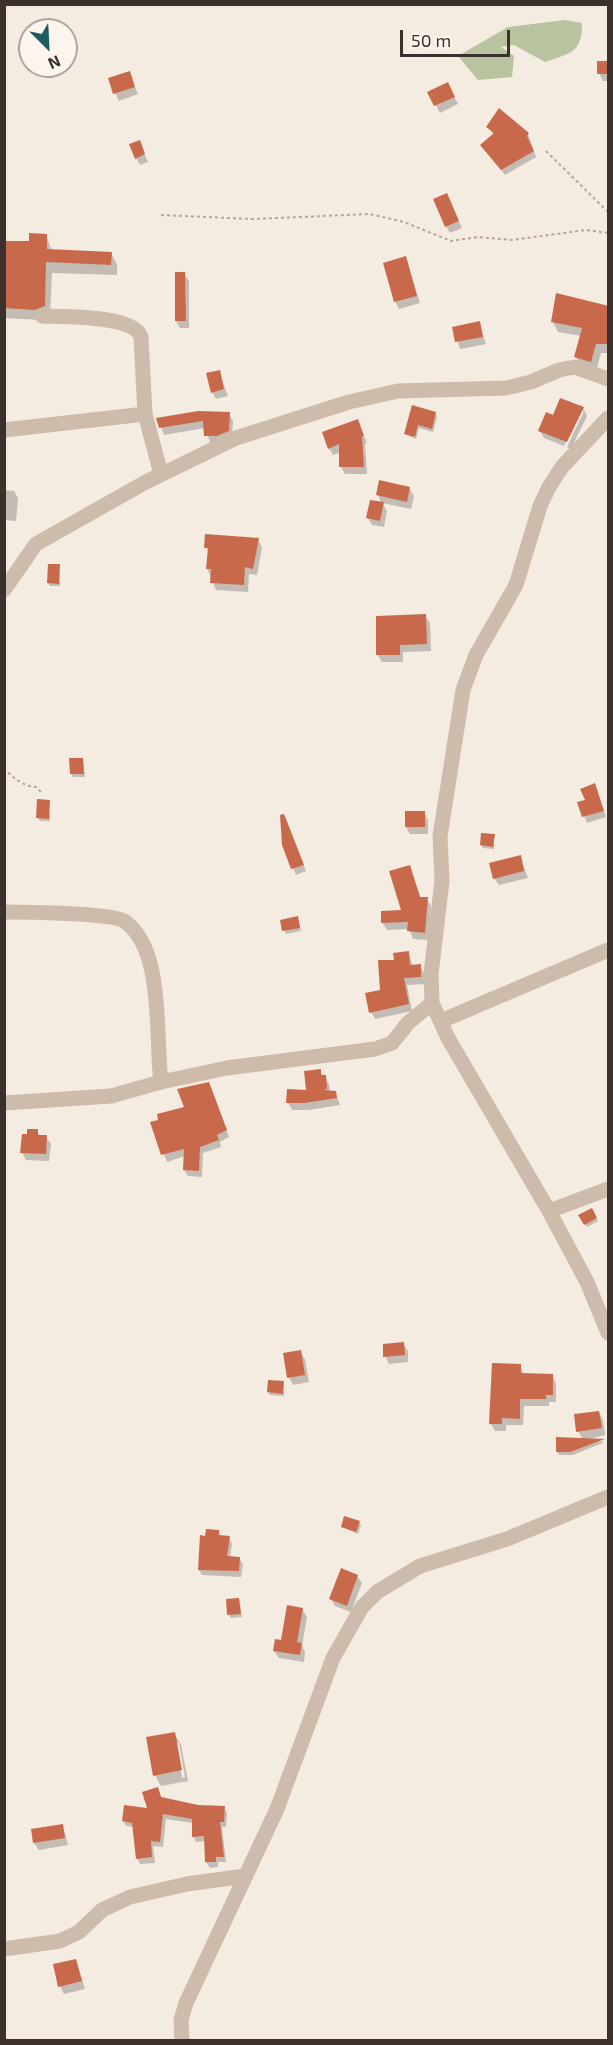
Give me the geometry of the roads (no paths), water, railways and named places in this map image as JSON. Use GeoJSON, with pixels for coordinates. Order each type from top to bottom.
{"type":"FeatureCollection","features":[{"type":"Feature","properties":{"kind":"street"},"geometry":{"type":"LineString","coordinates":[[42,315],[102,320],[132,325],[138,330],[141,337],[145,414],[161,474]]}},
{"type":"Feature","properties":{"kind":"street"},"geometry":{"type":"LineString","coordinates":[[4,590],[36,544],[161,474],[236,438],[349,402],[398,391],[506,388],[575,367],[609,379]]}},
{"type":"Feature","properties":{"kind":"street"},"geometry":{"type":"LineString","coordinates":[[4,430],[145,414]]}},
{"type":"Feature","properties":{"kind":"street"},"geometry":{"type":"LineString","coordinates":[[609,418],[569,460],[549,487],[540,506],[516,585],[476,655],[463,690],[440,836],[442,880],[431,975],[432,1003],[549,1211],[587,1282],[609,1333]]}},
{"type":"Feature","properties":{"kind":"street"},"geometry":{"type":"LineString","coordinates":[[4,912],[60,913],[122,919],[140,937],[150,963],[161,1082]]}},
{"type":"Feature","properties":{"kind":"street"},"geometry":{"type":"LineString","coordinates":[[441,1021],[609,950]]}},
{"type":"Feature","properties":{"kind":"street"},"geometry":{"type":"LineString","coordinates":[[4,1103],[111,1095],[227,1068],[375,1049],[392,1043],[408,1023],[432,1003]]}},
{"type":"Feature","properties":{"kind":"street"},"geometry":{"type":"LineString","coordinates":[[549,1211],[609,1189]]}},
{"type":"Feature","properties":{"kind":"street"},"geometry":{"type":"LineString","coordinates":[[176,2040],[186,2003],[277,1809],[333,1658],[362,1607],[377,1592],[420,1566],[507,1539],[609,1497]]}},
{"type":"Feature","properties":{"kind":"street"},"geometry":{"type":"LineString","coordinates":[[4,1949],[60,1941],[79,1932],[102,1910],[130,1898],[187,1884],[245,1876]]}}]}
